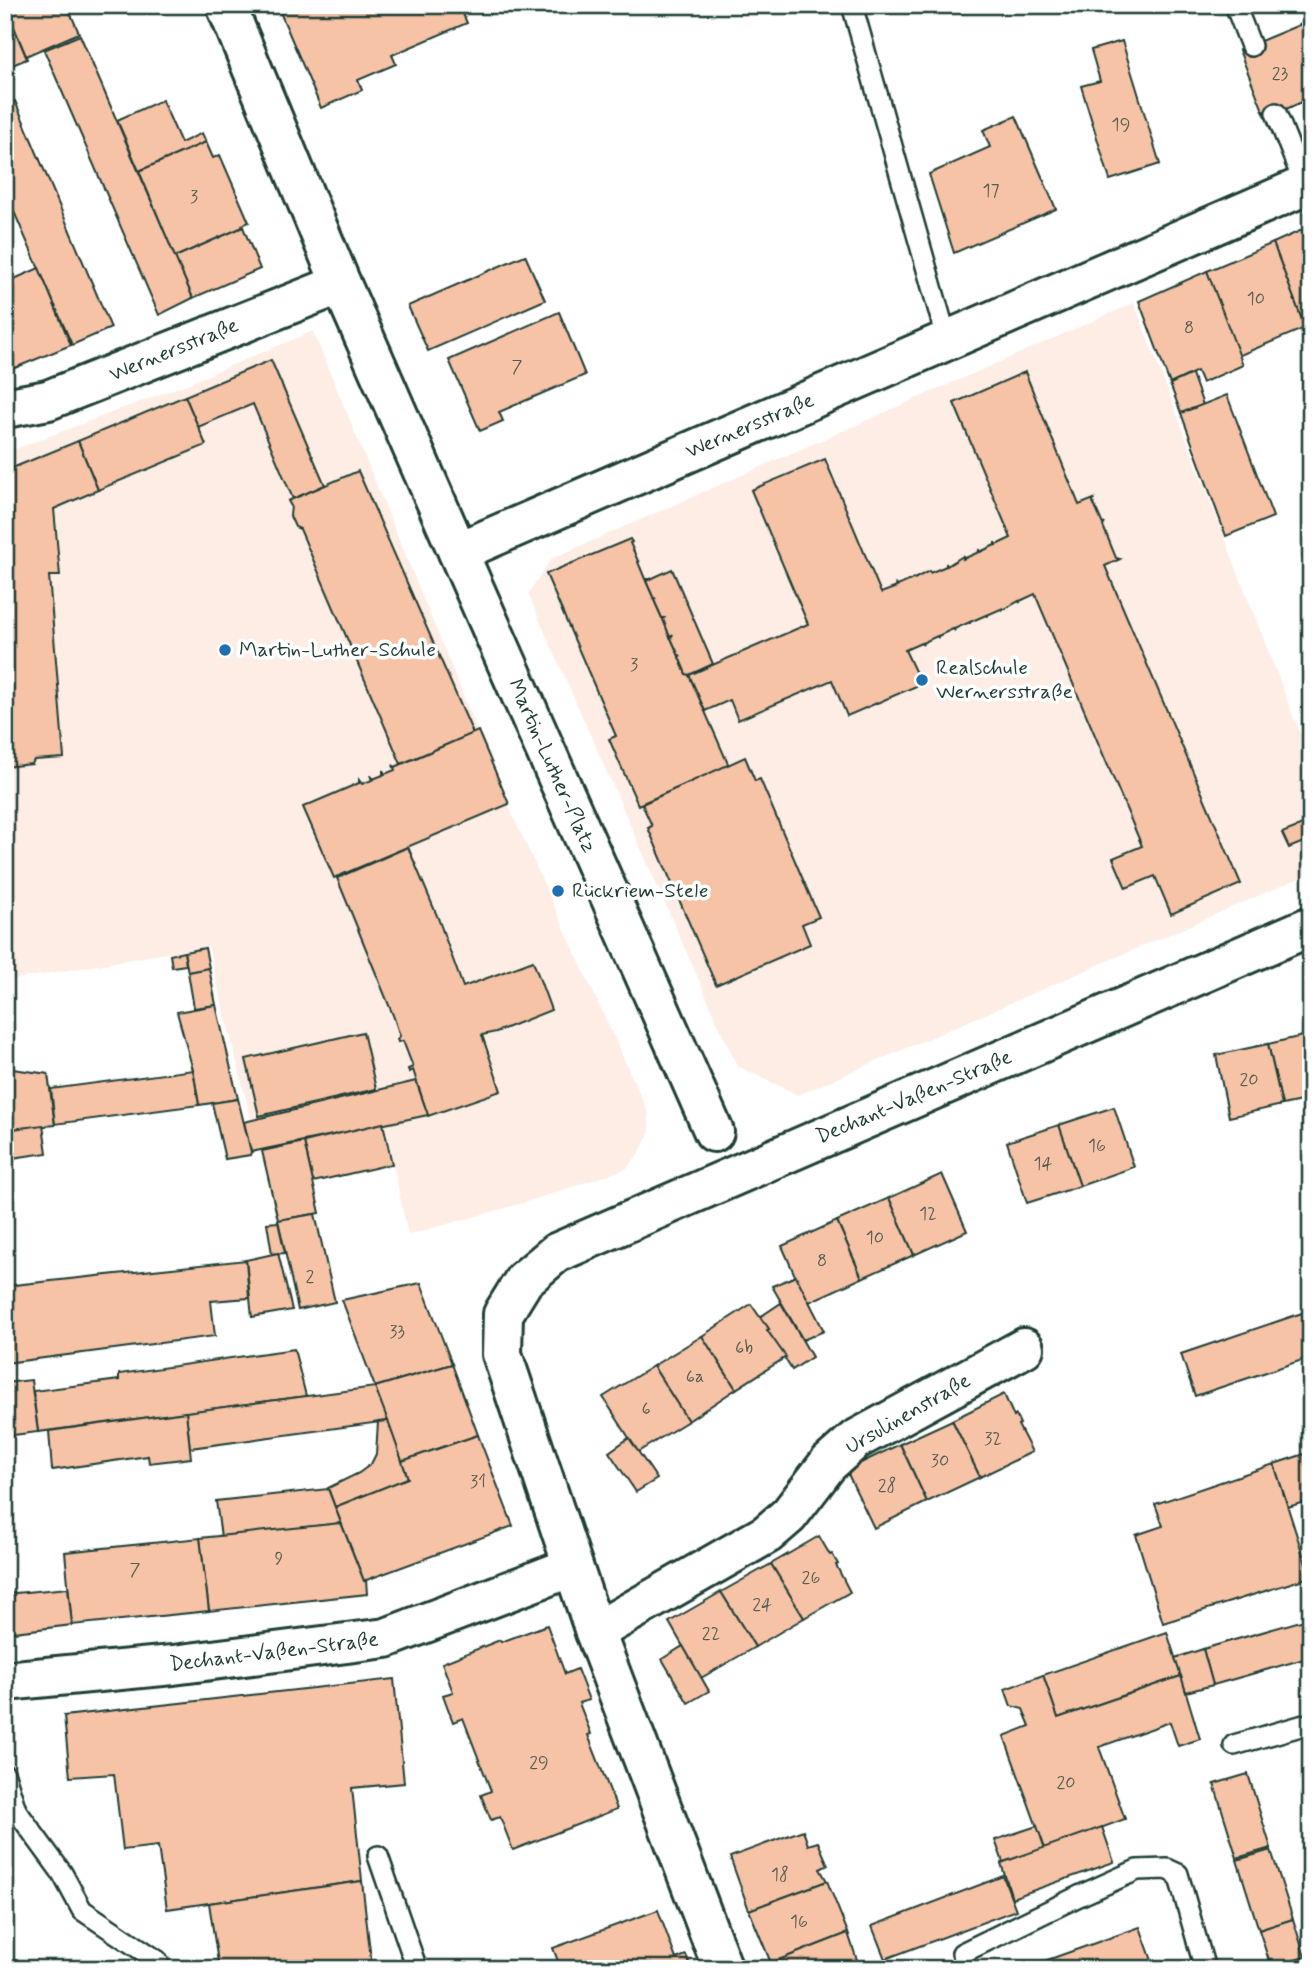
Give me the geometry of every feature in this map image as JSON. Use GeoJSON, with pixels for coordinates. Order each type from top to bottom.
{"type":"FeatureCollection","features":[{"type":"Feature","properties":{"kind":"street"},"geometry":{"type":"LineString","coordinates":[[226,5],[341,284],[458,552]]}},
{"type":"Feature","properties":{"kind":"street","name":"Wernersstraße"},"geometry":{"type":"LineString","coordinates":[[458,552],[1308,185]]}},
{"type":"Feature","properties":{"kind":"street","name":"Wernersstraße"},"geometry":{"type":"LineString","coordinates":[[5,408],[48,400],[341,284]]}},
{"type":"Feature","properties":{"kind":"street","name":"Martin-Luther-Platz"},"geometry":{"type":"LineString","coordinates":[[458,552],[714,1132]]}},
{"type":"Feature","properties":{"kind":"street","name":"Dechant-Vaßen-Straße"},"geometry":{"type":"LineString","coordinates":[[5,1681],[173,1665],[386,1638],[572,1567],[502,1353],[503,1314],[524,1280],[556,1253],[1311,926]]}},
{"type":"Feature","properties":{"kind":"street","name":"Ursulinenstraße"},"geometry":{"type":"LineString","coordinates":[[595,1632],[767,1534],[789,1515],[828,1464],[855,1440],[1024,1348]]}},
{"type":"Feature","properties":{"kind":"street"},"geometry":{"type":"LineString","coordinates":[[572,1567],[723,1969]]}},
{"type":"Feature","properties":{"kind":"lane"},"geometry":{"type":"LineString","coordinates":[[852,5],[947,340]]}},
{"type":"Feature","properties":{"kind":"lane"},"geometry":{"type":"LineString","coordinates":[[1235,5],[1251,46]]}},
{"type":"Feature","properties":{"kind":"lane"},"geometry":{"type":"LineString","coordinates":[[1276,113],[1308,185]]}},
{"type":"Feature","properties":{"kind":"lane"},"geometry":{"type":"LineString","coordinates":[[1234,1745],[1311,1723]]}},
{"type":"Feature","properties":{"kind":"lane"},"geometry":{"type":"LineString","coordinates":[[5,1775],[11,1811],[62,1873],[82,1910],[158,1961],[160,1969]]}},
{"type":"Feature","properties":{"kind":"lane"},"geometry":{"type":"LineString","coordinates":[[378,1856],[417,1969]]}},
{"type":"Feature","properties":{"kind":"lane"},"geometry":{"type":"LineString","coordinates":[[962,1953],[1138,1870],[1167,1869],[1178,1874],[1205,1969]]}},
{"type":"Feature","properties":{"kind":"shaded area","name":"Realschule Wernersstraße"},"geometry":{"type":"Polygon","coordinates":[[[1134,303],[1311,762],[1311,873],[798,1095],[737,1066],[528,594],[551,559],[1134,303]]]}},
{"type":"Feature","properties":{"kind":"shaded area","name":"Martin-Luther-Schule"},"geometry":{"type":"Polygon","coordinates":[[[313,331],[513,816],[648,1112],[650,1131],[640,1152],[626,1169],[523,1203],[408,1235],[377,1089],[251,1119],[208,946],[5,981],[5,453],[187,384],[313,331]]]}},
{"type":"Feature","properties":{"kind":"building"},"geometry":{"type":"Polygon","coordinates":[[[5,5],[67,5],[79,33],[26,56],[5,5]]]}},
{"type":"Feature","properties":{"kind":"building"},"geometry":{"type":"Polygon","coordinates":[[[277,5],[459,5],[467,23],[392,55],[396,64],[358,80],[362,90],[321,108],[277,5]]]}},
{"type":"Feature","properties":{"kind":"building"},"geometry":{"type":"Polygon","coordinates":[[[5,6],[27,59],[5,68],[5,6]]]}},
{"type":"Feature","properties":{"kind":"building"},"geometry":{"type":"Polygon","coordinates":[[[1311,20],[1311,98],[1266,118],[1239,50],[1311,20]]]}},
{"type":"Feature","properties":{"kind":"building"},"geometry":{"type":"Polygon","coordinates":[[[80,35],[193,298],[159,315],[44,50],[80,35]]]}},
{"type":"Feature","properties":{"kind":"building"},"geometry":{"type":"Polygon","coordinates":[[[1122,41],[1160,164],[1110,180],[1081,86],[1100,81],[1091,50],[1122,41]]]}},
{"type":"Feature","properties":{"kind":"building"},"geometry":{"type":"Polygon","coordinates":[[[162,100],[181,143],[202,133],[206,142],[139,171],[117,120],[162,100]]]}},
{"type":"Feature","properties":{"kind":"building"},"geometry":{"type":"Polygon","coordinates":[[[15,101],[111,328],[72,345],[5,191],[5,105],[15,101]]]}},
{"type":"Feature","properties":{"kind":"building"},"geometry":{"type":"Polygon","coordinates":[[[1016,116],[1056,209],[954,253],[929,174],[990,147],[983,130],[1016,116]]]}},
{"type":"Feature","properties":{"kind":"building"},"geometry":{"type":"Polygon","coordinates":[[[206,142],[213,158],[220,155],[249,222],[175,257],[139,171],[206,142]]]}},
{"type":"Feature","properties":{"kind":"building"},"geometry":{"type":"Polygon","coordinates":[[[1311,226],[1311,325],[1305,328],[1273,243],[1311,226]]]}},
{"type":"Feature","properties":{"kind":"building"},"geometry":{"type":"Polygon","coordinates":[[[243,227],[260,269],[193,298],[175,257],[243,227]]]}},
{"type":"Feature","properties":{"kind":"building"},"geometry":{"type":"Polygon","coordinates":[[[1273,243],[1305,328],[1238,356],[1207,271],[1273,243]]]}},
{"type":"Feature","properties":{"kind":"building"},"geometry":{"type":"Polygon","coordinates":[[[525,255],[545,300],[428,351],[408,306],[525,255]]]}},
{"type":"Feature","properties":{"kind":"building"},"geometry":{"type":"Polygon","coordinates":[[[39,268],[71,345],[5,372],[5,283],[39,268]]]}},
{"type":"Feature","properties":{"kind":"building"},"geometry":{"type":"Polygon","coordinates":[[[1207,271],[1243,365],[1202,383],[1197,371],[1170,384],[1139,301],[1207,271]]]}},
{"type":"Feature","properties":{"kind":"building"},"geometry":{"type":"Polygon","coordinates":[[[559,312],[585,375],[499,412],[503,421],[480,431],[449,360],[559,312]]]}},
{"type":"Feature","properties":{"kind":"building"},"geometry":{"type":"Polygon","coordinates":[[[271,360],[325,485],[293,499],[253,404],[198,427],[185,396],[271,360]]]}},
{"type":"Feature","properties":{"kind":"building"},"geometry":{"type":"Polygon","coordinates":[[[1025,372],[1079,505],[1094,499],[1103,525],[1105,523],[1103,526],[1116,558],[1120,559],[1105,566],[1241,884],[1171,914],[1155,876],[1126,888],[1113,858],[1142,846],[1035,594],[1020,603],[1019,601],[987,615],[988,617],[986,615],[954,629],[955,631],[953,629],[922,643],[923,645],[921,643],[905,650],[921,684],[847,716],[832,680],[738,720],[730,700],[705,711],[689,675],[808,624],[751,490],[825,459],[881,593],[946,566],[946,563],[947,566],[963,556],[963,559],[979,552],[979,549],[980,552],[995,545],[995,542],[996,545],[1011,538],[954,403],[1025,372]]]}},
{"type":"Feature","properties":{"kind":"building"},"geometry":{"type":"Polygon","coordinates":[[[1192,374],[1203,405],[1181,413],[1170,384],[1192,374]]]}},
{"type":"Feature","properties":{"kind":"building"},"geometry":{"type":"Polygon","coordinates":[[[1227,395],[1273,517],[1226,536],[1181,413],[1227,395]]]}},
{"type":"Feature","properties":{"kind":"building"},"geometry":{"type":"Polygon","coordinates":[[[185,396],[206,445],[98,490],[78,441],[185,396]]]}},
{"type":"Feature","properties":{"kind":"building"},"geometry":{"type":"Polygon","coordinates":[[[78,441],[98,490],[54,509],[60,576],[49,576],[64,758],[34,760],[32,764],[5,767],[5,471],[78,441]]]}},
{"type":"Feature","properties":{"kind":"building"},"geometry":{"type":"Polygon","coordinates":[[[358,471],[472,731],[472,734],[401,764],[300,529],[295,527],[290,516],[291,506],[288,501],[358,471]]]}},
{"type":"Feature","properties":{"kind":"building"},"geometry":{"type":"Polygon","coordinates":[[[630,539],[670,637],[672,636],[679,656],[681,655],[679,657],[686,674],[689,675],[729,766],[638,805],[609,739],[616,736],[546,574],[630,539]]]}},
{"type":"Feature","properties":{"kind":"building"},"geometry":{"type":"Polygon","coordinates":[[[672,569],[713,664],[689,675],[686,674],[679,657],[681,655],[679,656],[672,636],[670,637],[654,600],[656,598],[654,599],[646,581],[672,569]]]}},
{"type":"Feature","properties":{"kind":"building"},"geometry":{"type":"Polygon","coordinates":[[[478,731],[509,804],[334,878],[303,807],[359,783],[359,780],[362,784],[372,780],[370,775],[373,779],[383,775],[383,770],[385,774],[395,770],[393,765],[395,767],[478,731]]]}},
{"type":"Feature","properties":{"kind":"building"},"geometry":{"type":"Polygon","coordinates":[[[745,757],[755,781],[760,779],[819,917],[802,924],[810,944],[716,985],[648,828],[652,826],[642,804],[745,757]]]}},
{"type":"Feature","properties":{"kind":"building"},"geometry":{"type":"Polygon","coordinates":[[[1305,824],[1311,839],[1289,848],[1282,833],[1305,824]]]}},
{"type":"Feature","properties":{"kind":"building"},"geometry":{"type":"Polygon","coordinates":[[[408,847],[463,987],[533,961],[551,1010],[482,1035],[501,1091],[428,1116],[413,1070],[409,1072],[408,1069],[413,1067],[403,1041],[398,1042],[400,1036],[393,1015],[337,878],[408,847]]]}},
{"type":"Feature","properties":{"kind":"building"},"geometry":{"type":"Polygon","coordinates":[[[205,948],[209,968],[188,972],[184,952],[205,948]]]}},
{"type":"Feature","properties":{"kind":"building"},"geometry":{"type":"Polygon","coordinates":[[[184,952],[186,965],[172,967],[170,955],[184,952]]]}},
{"type":"Feature","properties":{"kind":"building"},"geometry":{"type":"Polygon","coordinates":[[[209,968],[216,1005],[194,1008],[188,972],[209,968]]]}},
{"type":"Feature","properties":{"kind":"building"},"geometry":{"type":"Polygon","coordinates":[[[216,1005],[238,1099],[199,1105],[193,1070],[177,1012],[216,1005]]]}},
{"type":"Feature","properties":{"kind":"building"},"geometry":{"type":"Polygon","coordinates":[[[363,1032],[376,1089],[259,1116],[246,1059],[363,1032]]]}},
{"type":"Feature","properties":{"kind":"building"},"geometry":{"type":"Polygon","coordinates":[[[1311,1034],[1311,1099],[1282,1105],[1268,1044],[1311,1034]]]}},
{"type":"Feature","properties":{"kind":"building"},"geometry":{"type":"Polygon","coordinates":[[[1268,1044],[1282,1105],[1229,1117],[1216,1055],[1268,1044]]]}},
{"type":"Feature","properties":{"kind":"building"},"geometry":{"type":"Polygon","coordinates":[[[5,1068],[48,1074],[55,1125],[5,1130],[5,1068]]]}},
{"type":"Feature","properties":{"kind":"building"},"geometry":{"type":"Polygon","coordinates":[[[193,1070],[199,1105],[55,1124],[51,1089],[193,1070]]]}},
{"type":"Feature","properties":{"kind":"building"},"geometry":{"type":"Polygon","coordinates":[[[416,1081],[428,1115],[251,1152],[244,1122],[416,1081]]]}},
{"type":"Feature","properties":{"kind":"building"},"geometry":{"type":"Polygon","coordinates":[[[238,1099],[251,1152],[250,1155],[225,1159],[212,1103],[238,1099]]]}},
{"type":"Feature","properties":{"kind":"building"},"geometry":{"type":"Polygon","coordinates":[[[1114,1107],[1134,1167],[1080,1186],[1059,1125],[1114,1107]]]}},
{"type":"Feature","properties":{"kind":"building"},"geometry":{"type":"Polygon","coordinates":[[[383,1123],[392,1164],[313,1182],[304,1142],[383,1123]]]}},
{"type":"Feature","properties":{"kind":"building"},"geometry":{"type":"Polygon","coordinates":[[[43,1125],[47,1153],[5,1159],[5,1130],[43,1125]]]}},
{"type":"Feature","properties":{"kind":"building"},"geometry":{"type":"Polygon","coordinates":[[[1059,1125],[1080,1186],[1027,1203],[1007,1142],[1059,1125]]]}},
{"type":"Feature","properties":{"kind":"building"},"geometry":{"type":"Polygon","coordinates":[[[304,1142],[320,1213],[278,1220],[262,1151],[304,1142]]]}},
{"type":"Feature","properties":{"kind":"building"},"geometry":{"type":"Polygon","coordinates":[[[942,1174],[967,1231],[914,1255],[889,1198],[942,1174]]]}},
{"type":"Feature","properties":{"kind":"building"},"geometry":{"type":"Polygon","coordinates":[[[889,1198],[914,1255],[862,1278],[837,1221],[889,1198]]]}},
{"type":"Feature","properties":{"kind":"building"},"geometry":{"type":"Polygon","coordinates":[[[315,1214],[335,1302],[298,1310],[278,1220],[315,1214]]]}},
{"type":"Feature","properties":{"kind":"building"},"geometry":{"type":"Polygon","coordinates":[[[837,1221],[862,1278],[807,1303],[782,1246],[837,1221]]]}},
{"type":"Feature","properties":{"kind":"building"},"geometry":{"type":"Polygon","coordinates":[[[278,1222],[285,1253],[272,1254],[267,1223],[278,1222]]]}},
{"type":"Feature","properties":{"kind":"building"},"geometry":{"type":"Polygon","coordinates":[[[278,1253],[292,1310],[252,1317],[246,1260],[278,1253]]]}},
{"type":"Feature","properties":{"kind":"building"},"geometry":{"type":"Polygon","coordinates":[[[246,1260],[249,1298],[211,1301],[215,1336],[5,1363],[5,1286],[246,1260]]]}},
{"type":"Feature","properties":{"kind":"building"},"geometry":{"type":"Polygon","coordinates":[[[796,1276],[824,1331],[803,1340],[772,1286],[796,1276]]]}},
{"type":"Feature","properties":{"kind":"building"},"geometry":{"type":"Polygon","coordinates":[[[421,1283],[452,1364],[375,1387],[342,1300],[421,1283]]]}},
{"type":"Feature","properties":{"kind":"building"},"geometry":{"type":"Polygon","coordinates":[[[781,1303],[812,1357],[792,1370],[760,1317],[781,1303]]]}},
{"type":"Feature","properties":{"kind":"building"},"geometry":{"type":"Polygon","coordinates":[[[751,1304],[786,1357],[736,1389],[702,1336],[751,1304]]]}},
{"type":"Feature","properties":{"kind":"building"},"geometry":{"type":"Polygon","coordinates":[[[1311,1310],[1311,1357],[1195,1396],[1181,1354],[1311,1310]]]}},
{"type":"Feature","properties":{"kind":"building"},"geometry":{"type":"Polygon","coordinates":[[[702,1336],[736,1389],[688,1421],[653,1366],[702,1336]]]}},
{"type":"Feature","properties":{"kind":"building"},"geometry":{"type":"Polygon","coordinates":[[[294,1349],[306,1396],[38,1432],[33,1391],[119,1380],[119,1374],[294,1349]]]}},
{"type":"Feature","properties":{"kind":"building"},"geometry":{"type":"Polygon","coordinates":[[[452,1364],[478,1435],[402,1461],[375,1387],[452,1364]]]}},
{"type":"Feature","properties":{"kind":"building"},"geometry":{"type":"Polygon","coordinates":[[[653,1366],[688,1421],[638,1452],[603,1397],[653,1366]]]}},
{"type":"Feature","properties":{"kind":"building"},"geometry":{"type":"Polygon","coordinates":[[[31,1380],[38,1432],[5,1436],[5,1383],[31,1380]]]}},
{"type":"Feature","properties":{"kind":"building"},"geometry":{"type":"Polygon","coordinates":[[[375,1387],[388,1421],[190,1448],[186,1412],[375,1387]]]}},
{"type":"Feature","properties":{"kind":"building"},"geometry":{"type":"Polygon","coordinates":[[[1004,1394],[1032,1452],[980,1477],[952,1420],[1004,1394]]]}},
{"type":"Feature","properties":{"kind":"building"},"geometry":{"type":"Polygon","coordinates":[[[186,1412],[191,1458],[149,1463],[148,1456],[52,1470],[49,1431],[186,1412]]]}},
{"type":"Feature","properties":{"kind":"building"},"geometry":{"type":"Polygon","coordinates":[[[952,1420],[980,1477],[927,1502],[900,1444],[952,1420]]]}},
{"type":"Feature","properties":{"kind":"building"},"geometry":{"type":"Polygon","coordinates":[[[388,1421],[408,1478],[335,1507],[328,1488],[371,1464],[376,1454],[378,1422],[388,1421]]]}},
{"type":"Feature","properties":{"kind":"building"},"geometry":{"type":"Polygon","coordinates":[[[478,1435],[513,1526],[364,1581],[335,1507],[408,1478],[402,1461],[478,1435]]]}},
{"type":"Feature","properties":{"kind":"building"},"geometry":{"type":"Polygon","coordinates":[[[629,1438],[657,1479],[636,1492],[609,1452],[629,1438]]]}},
{"type":"Feature","properties":{"kind":"building"},"geometry":{"type":"Polygon","coordinates":[[[900,1444],[927,1502],[874,1528],[846,1470],[900,1444]]]}},
{"type":"Feature","properties":{"kind":"building"},"geometry":{"type":"Polygon","coordinates":[[[1311,1452],[1311,1500],[1288,1507],[1274,1464],[1311,1452]]]}},
{"type":"Feature","properties":{"kind":"building"},"geometry":{"type":"Polygon","coordinates":[[[1274,1464],[1310,1577],[1163,1623],[1136,1535],[1163,1526],[1155,1504],[1274,1464]]]}},
{"type":"Feature","properties":{"kind":"building"},"geometry":{"type":"Polygon","coordinates":[[[328,1489],[341,1523],[221,1537],[216,1501],[328,1489]]]}},
{"type":"Feature","properties":{"kind":"building"},"geometry":{"type":"Polygon","coordinates":[[[341,1523],[364,1581],[366,1580],[367,1594],[209,1611],[200,1538],[341,1523]]]}},
{"type":"Feature","properties":{"kind":"building"},"geometry":{"type":"Polygon","coordinates":[[[819,1536],[838,1564],[836,1565],[850,1592],[804,1618],[771,1564],[819,1536]]]}},
{"type":"Feature","properties":{"kind":"building"},"geometry":{"type":"Polygon","coordinates":[[[200,1538],[209,1611],[72,1625],[65,1552],[200,1538]]]}},
{"type":"Feature","properties":{"kind":"building"},"geometry":{"type":"Polygon","coordinates":[[[771,1564],[804,1618],[755,1647],[721,1592],[771,1564]]]}},
{"type":"Feature","properties":{"kind":"building"},"geometry":{"type":"Polygon","coordinates":[[[68,1588],[72,1625],[5,1633],[5,1594],[68,1588]]]}},
{"type":"Feature","properties":{"kind":"building"},"geometry":{"type":"Polygon","coordinates":[[[721,1592],[755,1647],[701,1678],[669,1622],[721,1592]]]}},
{"type":"Feature","properties":{"kind":"building"},"geometry":{"type":"Polygon","coordinates":[[[1311,1618],[1311,1657],[1213,1685],[1203,1649],[1311,1618]]]}},
{"type":"Feature","properties":{"kind":"building"},"geometry":{"type":"Polygon","coordinates":[[[547,1625],[565,1674],[577,1669],[589,1700],[579,1703],[591,1734],[588,1735],[617,1809],[513,1850],[500,1817],[491,1820],[481,1795],[491,1791],[463,1718],[453,1722],[443,1695],[453,1692],[442,1663],[547,1625]]]}},
{"type":"Feature","properties":{"kind":"building"},"geometry":{"type":"Polygon","coordinates":[[[1167,1632],[1181,1676],[1058,1718],[1043,1675],[1167,1632]]]}},
{"type":"Feature","properties":{"kind":"building"},"geometry":{"type":"Polygon","coordinates":[[[683,1646],[709,1691],[688,1703],[662,1659],[683,1646]]]}},
{"type":"Feature","properties":{"kind":"building"},"geometry":{"type":"Polygon","coordinates":[[[1203,1649],[1213,1685],[1186,1692],[1175,1658],[1203,1649]]]}},
{"type":"Feature","properties":{"kind":"building"},"geometry":{"type":"Polygon","coordinates":[[[1043,1675],[1058,1718],[1181,1676],[1200,1739],[1178,1746],[1170,1722],[1099,1747],[1125,1819],[1045,1849],[1004,1736],[1030,1726],[1023,1709],[1011,1706],[1005,1689],[1043,1675]]]}},
{"type":"Feature","properties":{"kind":"building"},"geometry":{"type":"Polygon","coordinates":[[[394,1679],[404,1783],[352,1788],[362,1881],[167,1909],[158,1846],[123,1850],[114,1774],[70,1777],[64,1716],[394,1679]]]}},
{"type":"Feature","properties":{"kind":"building"},"geometry":{"type":"Polygon","coordinates":[[[1248,1774],[1271,1848],[1237,1858],[1214,1784],[1248,1774]]]}},
{"type":"Feature","properties":{"kind":"building"},"geometry":{"type":"Polygon","coordinates":[[[1037,1826],[1045,1849],[1003,1862],[995,1840],[1037,1826]]]}},
{"type":"Feature","properties":{"kind":"building"},"geometry":{"type":"Polygon","coordinates":[[[1102,1827],[1114,1862],[1012,1898],[1001,1863],[1102,1827]]]}},
{"type":"Feature","properties":{"kind":"building"},"geometry":{"type":"Polygon","coordinates":[[[803,1830],[808,1845],[818,1842],[828,1865],[820,1869],[827,1881],[749,1910],[730,1857],[803,1830]]]}},
{"type":"Feature","properties":{"kind":"building"},"geometry":{"type":"Polygon","coordinates":[[[1271,1850],[1293,1919],[1259,1930],[1237,1860],[1271,1850]]]}},
{"type":"Feature","properties":{"kind":"building"},"geometry":{"type":"Polygon","coordinates":[[[1003,1876],[1016,1910],[885,1959],[872,1926],[1003,1876]]]}},
{"type":"Feature","properties":{"kind":"building"},"geometry":{"type":"Polygon","coordinates":[[[362,1881],[372,1969],[219,1969],[209,1903],[362,1881]]]}},
{"type":"Feature","properties":{"kind":"building"},"geometry":{"type":"Polygon","coordinates":[[[827,1881],[848,1933],[771,1963],[749,1910],[827,1881]]]}},
{"type":"Feature","properties":{"kind":"building"},"geometry":{"type":"Polygon","coordinates":[[[658,1910],[676,1959],[686,1955],[692,1969],[561,1969],[553,1948],[658,1910]]]}},
{"type":"Feature","properties":{"kind":"building"},"geometry":{"type":"Polygon","coordinates":[[[1293,1919],[1305,1957],[1271,1967],[1259,1930],[1293,1919]]]}},
{"type":"Feature","properties":{"kind":"building"},"geometry":{"type":"Polygon","coordinates":[[[1140,1927],[1155,1969],[1022,1969],[1140,1927]]]}},
{"type":"Feature","properties":{"kind":"building"},"geometry":{"type":"Polygon","coordinates":[[[848,1933],[860,1969],[773,1969],[771,1963],[848,1933]]]}},
{"type":"Feature","properties":{"kind":"place","name":"Martin-Luther-Schule"},"geometry":{"type":"Point","coordinates":[225,650]}},
{"type":"Feature","properties":{"kind":"place","name":"Realschule Wernersstraße"},"geometry":{"type":"Point","coordinates":[922,680]}},
{"type":"Feature","properties":{"kind":"place","name":"Rückriem-Stele"},"geometry":{"type":"Point","coordinates":[558,891]}}]}
